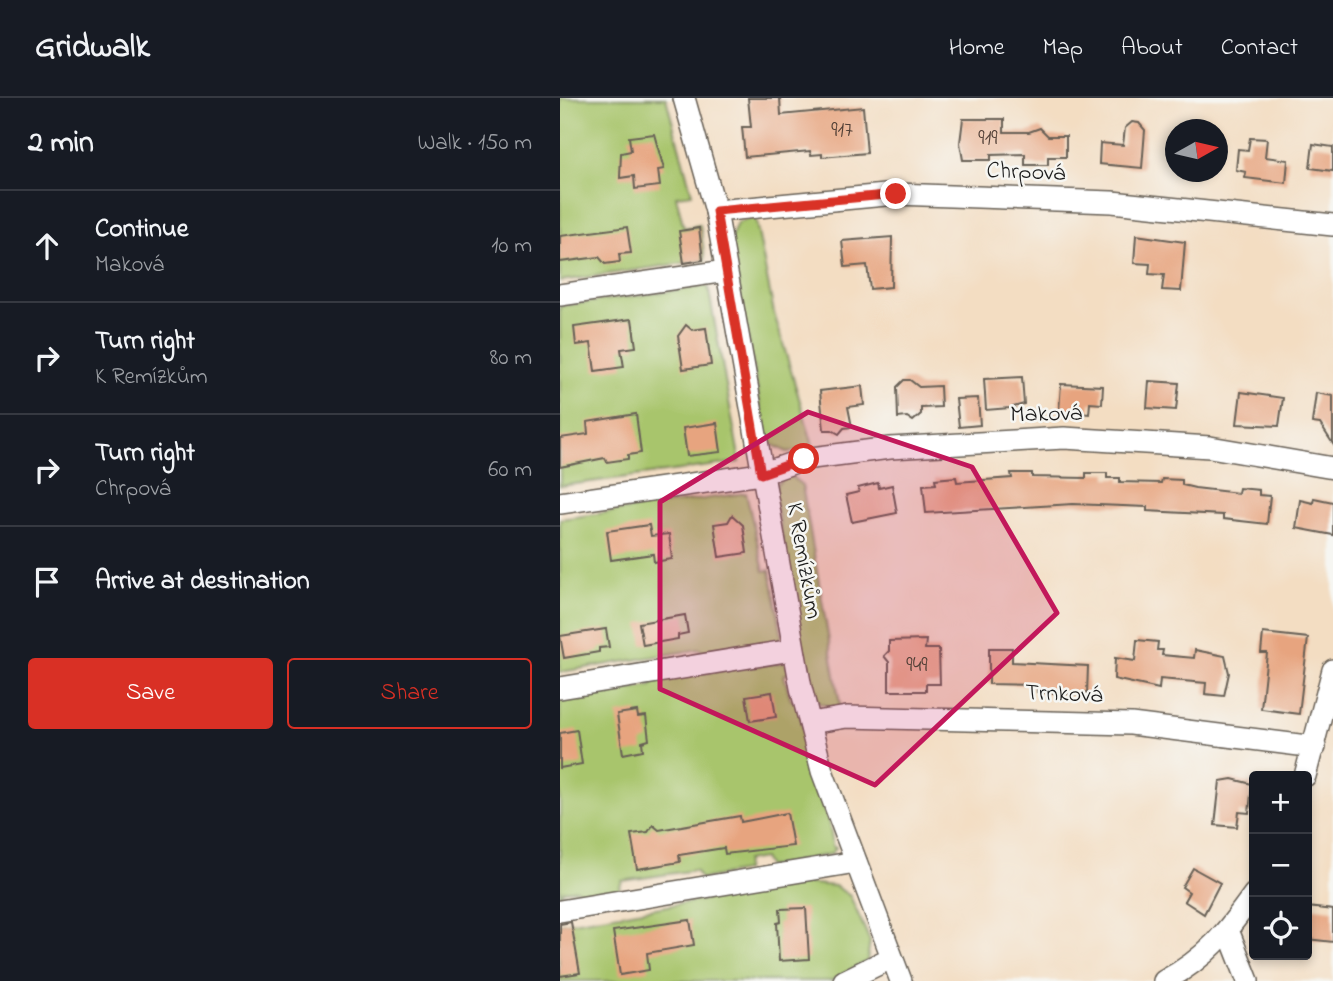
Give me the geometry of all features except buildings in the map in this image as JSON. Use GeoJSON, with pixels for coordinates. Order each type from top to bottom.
{"type":"FeatureCollection","features":[{"type":"Feature","properties":{"kind":"street","name":"K Remízkům"},"geometry":{"type":"LineString","coordinates":[[684,98],[716,211],[792,650],[822,771],[901,981]]}},
{"type":"Feature","properties":{"kind":"street","name":"Chrpová"},"geometry":{"type":"LineString","coordinates":[[716,211],[896,194],[1112,202],[1333,225]]}},
{"type":"Feature","properties":{"kind":"street"},"geometry":{"type":"LineString","coordinates":[[560,295],[726,271]]}},
{"type":"Feature","properties":{"kind":"street","name":"Maková"},"geometry":{"type":"LineString","coordinates":[[560,503],[761,474],[804,459],[890,448],[1064,438],[1210,447],[1333,468]]}},
{"type":"Feature","properties":{"kind":"street"},"geometry":{"type":"LineString","coordinates":[[560,688],[792,650]]}},
{"type":"Feature","properties":{"kind":"street"},"geometry":{"type":"LineString","coordinates":[[1307,771],[1333,670]]}},
{"type":"Feature","properties":{"kind":"street","name":"Trnková"},"geometry":{"type":"LineString","coordinates":[[810,723],[847,718],[1092,722],[1315,747]]}},
{"type":"Feature","properties":{"kind":"street"},"geometry":{"type":"LineString","coordinates":[[560,911],[856,862]]}},
{"type":"Feature","properties":{"kind":"street"},"geometry":{"type":"LineString","coordinates":[[1164,981],[1194,965],[1228,930],[1252,897]]}},
{"type":"Feature","properties":{"kind":"street"},"geometry":{"type":"LineString","coordinates":[[1228,930],[1248,981]]}},
{"type":"Feature","properties":{"kind":"street"},"geometry":{"type":"LineString","coordinates":[[844,981],[891,958]]}},
{"type":"Feature","properties":{"kind":"highlighted area"},"geometry":{"type":"Polygon","coordinates":[[[808,412],[972,467],[1057,613],[875,785],[660,689],[660,502],[808,412]]]}},
{"type":"Feature","properties":{"kind":"green space"},"geometry":{"type":"Polygon","coordinates":[[[560,98],[666,98],[692,194],[676,196],[684,228],[700,225],[705,260],[560,281],[560,98]]]}},
{"type":"Feature","properties":{"kind":"green space"},"geometry":{"type":"Polygon","coordinates":[[[755,217],[774,313],[814,449],[787,452],[767,442],[730,240],[737,223],[755,217]]]}},
{"type":"Feature","properties":{"kind":"green space"},"geometry":{"type":"Polygon","coordinates":[[[708,286],[740,462],[560,486],[560,306],[708,286]]]}},
{"type":"Feature","properties":{"kind":"green space"},"geometry":{"type":"Polygon","coordinates":[[[789,475],[802,485],[841,710],[819,703],[808,684],[774,492],[777,484],[789,475]]]}},
{"type":"Feature","properties":{"kind":"green space"},"geometry":{"type":"Polygon","coordinates":[[[746,493],[764,571],[770,570],[782,635],[779,641],[703,657],[700,649],[560,672],[560,519],[746,493]]]}},
{"type":"Feature","properties":{"kind":"green space"},"geometry":{"type":"Polygon","coordinates":[[[785,662],[790,672],[784,675],[791,700],[796,700],[808,746],[803,749],[825,813],[832,846],[836,848],[831,854],[768,867],[763,858],[746,861],[745,871],[701,879],[695,870],[622,881],[618,892],[582,899],[577,889],[563,891],[560,902],[560,701],[652,686],[652,680],[785,662]]]}},
{"type":"Feature","properties":{"kind":"green space"},"geometry":{"type":"Polygon","coordinates":[[[804,883],[835,886],[850,896],[870,941],[867,961],[831,981],[560,981],[560,924],[804,883]]]}},
{"type":"Feature","properties":{"kind":"route"},"geometry":{"type":"LineString","coordinates":[[804,459],[761,474],[716,211],[896,194]]}}]}
